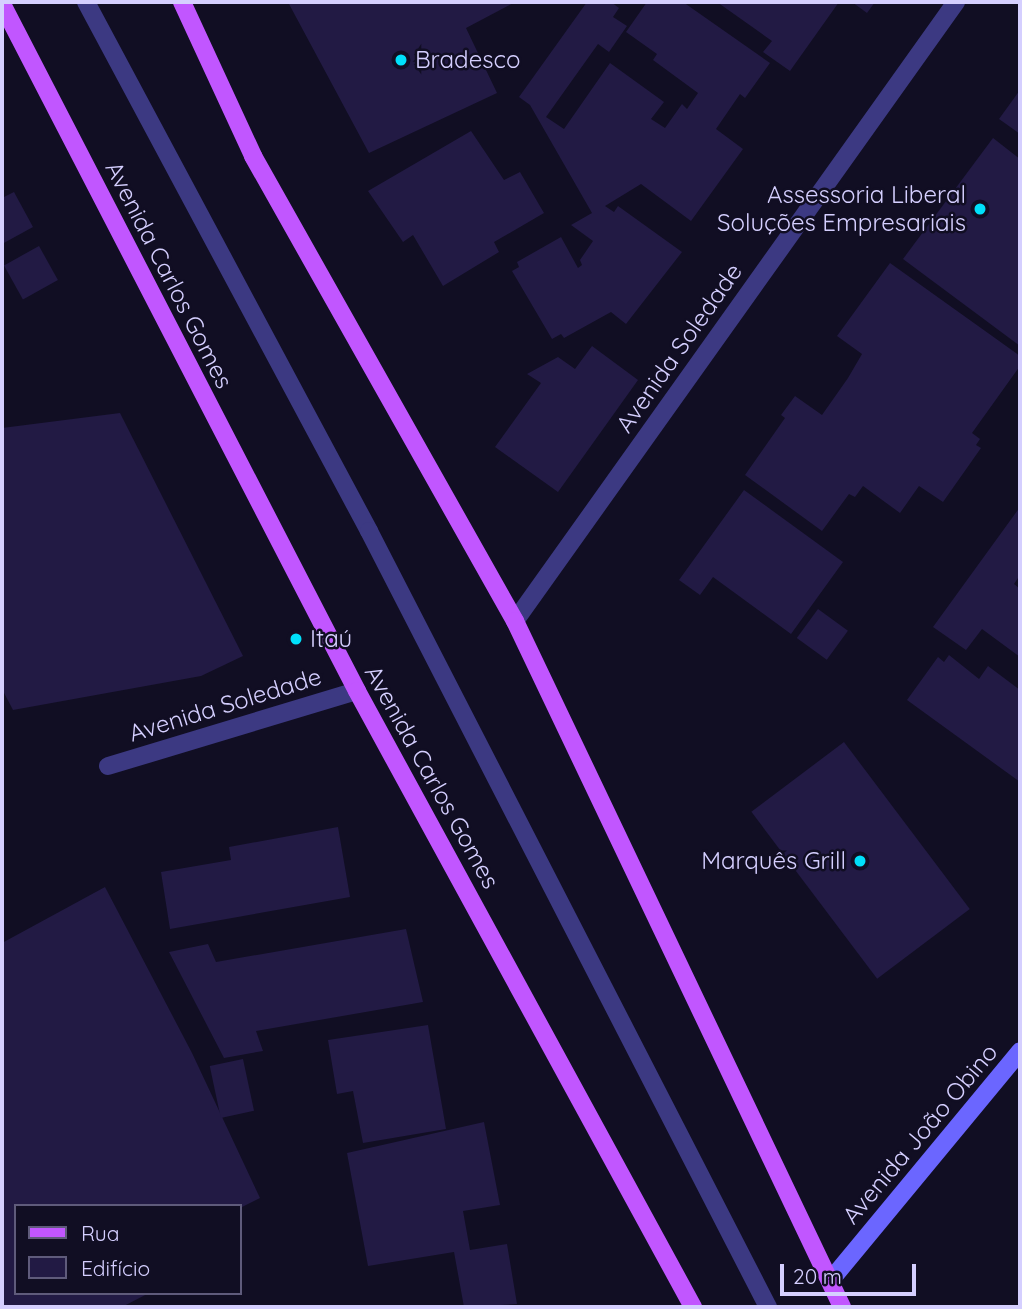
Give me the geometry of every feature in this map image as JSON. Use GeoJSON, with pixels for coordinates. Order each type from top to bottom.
{"type":"FeatureCollection","features":[{"type":"Feature","properties":{"kind":"main road"},"geometry":{"type":"LineString","coordinates":[[182,2],[253,156],[515,621],[842,1307]]}},
{"type":"Feature","properties":{"kind":"main road","name":"Avenida Carlos Gomes"},"geometry":{"type":"LineString","coordinates":[[2,4],[357,691],[693,1307]]}},
{"type":"Feature","properties":{"kind":"street"},"geometry":{"type":"LineString","coordinates":[[86,2],[369,531],[766,1304]]}},
{"type":"Feature","properties":{"kind":"street","name":"Avenida Soledade"},"geometry":{"type":"LineString","coordinates":[[515,621],[956,2]]}},
{"type":"Feature","properties":{"kind":"street","name":"Avenida Soledade"},"geometry":{"type":"LineString","coordinates":[[108,766],[357,691]]}},
{"type":"Feature","properties":{"kind":"street","name":"Avenida João Obino"},"geometry":{"type":"LineString","coordinates":[[830,1281],[1020,1051]]}},
{"type":"Feature","properties":{"kind":"building","name":"Bradesco"},"geometry":{"type":"Polygon","coordinates":[[[515,2],[466,28],[497,93],[369,153],[289,4],[515,2]]]}},
{"type":"Feature","properties":{"kind":"building"},"geometry":{"type":"Polygon","coordinates":[[[587,2],[611,2],[619,8],[613,17],[627,26],[609,52],[598,44],[546,117],[564,129],[610,63],[664,102],[651,119],[665,128],[682,104],[687,109],[698,93],[653,60],[657,54],[626,32],[647,2],[683,2],[770,63],[745,98],[740,94],[716,129],[743,149],[691,221],[641,184],[605,206],[614,212],[618,206],[682,252],[626,324],[611,312],[564,338],[561,334],[552,339],[512,271],[519,267],[517,262],[561,237],[578,268],[582,265],[580,260],[593,241],[571,225],[592,213],[530,105],[519,97],[587,2]]]}},
{"type":"Feature","properties":{"kind":"building"},"geometry":{"type":"Polygon","coordinates":[[[717,2],[839,2],[790,71],[763,52],[772,41],[717,2]]]}},
{"type":"Feature","properties":{"kind":"building"},"geometry":{"type":"Polygon","coordinates":[[[852,2],[875,2],[867,13],[852,2]]]}},
{"type":"Feature","properties":{"kind":"building"},"geometry":{"type":"Polygon","coordinates":[[[1020,90],[1020,134],[999,119],[1020,90]]]}},
{"type":"Feature","properties":{"kind":"building"},"geometry":{"type":"Polygon","coordinates":[[[471,131],[504,180],[520,172],[544,213],[494,242],[499,252],[443,286],[413,235],[403,242],[368,191],[471,131]]]}},
{"type":"Feature","properties":{"kind":"building","name":"Assessoria Liberal Soluções Empresariais"},"geometry":{"type":"Polygon","coordinates":[[[993,138],[1020,159],[1020,346],[903,259],[993,138]]]}},
{"type":"Feature","properties":{"kind":"building"},"geometry":{"type":"Polygon","coordinates":[[[14,192],[33,227],[2,244],[2,198],[14,192]]]}},
{"type":"Feature","properties":{"kind":"building"},"geometry":{"type":"Polygon","coordinates":[[[39,246],[58,280],[23,300],[4,265],[39,246]]]}},
{"type":"Feature","properties":{"kind":"building"},"geometry":{"type":"Polygon","coordinates":[[[890,263],[1020,356],[1020,366],[972,433],[980,439],[976,445],[981,448],[943,502],[919,486],[900,513],[863,486],[855,497],[849,494],[822,531],[745,475],[785,418],[781,415],[795,396],[822,415],[848,378],[862,354],[837,336],[890,263]]]}},
{"type":"Feature","properties":{"kind":"building"},"geometry":{"type":"Polygon","coordinates":[[[592,346],[638,380],[558,492],[495,447],[541,383],[527,374],[558,357],[575,369],[592,346]]]}},
{"type":"Feature","properties":{"kind":"building"},"geometry":{"type":"Polygon","coordinates":[[[120,413],[243,656],[201,676],[13,710],[2,689],[2,428],[120,413]]]}},
{"type":"Feature","properties":{"kind":"building"},"geometry":{"type":"Polygon","coordinates":[[[744,490],[843,562],[791,634],[713,577],[700,595],[679,580],[744,490]]]}},
{"type":"Feature","properties":{"kind":"building"},"geometry":{"type":"Polygon","coordinates":[[[1020,507],[1020,575],[1014,584],[1020,589],[1020,657],[982,629],[966,650],[933,627],[1020,507]]]}},
{"type":"Feature","properties":{"kind":"building"},"geometry":{"type":"Polygon","coordinates":[[[818,609],[848,631],[827,660],[797,638],[818,609]]]}},
{"type":"Feature","properties":{"kind":"building"},"geometry":{"type":"Polygon","coordinates":[[[949,655],[979,679],[988,666],[1020,690],[1020,782],[907,700],[938,657],[944,662],[949,655]]]}},
{"type":"Feature","properties":{"kind":"building","name":"Marquês Grill"},"geometry":{"type":"Polygon","coordinates":[[[844,742],[970,909],[877,979],[751,812],[844,742]]]}},
{"type":"Feature","properties":{"kind":"building"},"geometry":{"type":"Polygon","coordinates":[[[338,827],[350,897],[170,929],[161,872],[231,860],[229,847],[338,827]]]}},
{"type":"Feature","properties":{"kind":"building"},"geometry":{"type":"Polygon","coordinates":[[[105,887],[192,1053],[260,1198],[242,1207],[242,1204],[14,1204],[14,1295],[145,1295],[122,1307],[2,1307],[2,943],[105,887]]]}},
{"type":"Feature","properties":{"kind":"building"},"geometry":{"type":"Polygon","coordinates":[[[406,929],[423,1002],[256,1031],[263,1051],[224,1058],[169,952],[208,944],[216,962],[406,929]]]}},
{"type":"Feature","properties":{"kind":"building"},"geometry":{"type":"Polygon","coordinates":[[[428,1025],[446,1129],[363,1143],[353,1091],[337,1094],[328,1040],[428,1025]]]}},
{"type":"Feature","properties":{"kind":"building"},"geometry":{"type":"Polygon","coordinates":[[[243,1059],[254,1111],[221,1118],[210,1066],[243,1059]]]}},
{"type":"Feature","properties":{"kind":"building"},"geometry":{"type":"Polygon","coordinates":[[[484,1122],[500,1205],[463,1211],[470,1250],[507,1244],[517,1304],[464,1307],[454,1252],[368,1266],[347,1153],[484,1122]]]}},
{"type":"Feature","properties":{"kind":"place","name":"Bradesco"},"geometry":{"type":"Point","coordinates":[401,60]}},
{"type":"Feature","properties":{"kind":"place","name":"Assessoria Liberal Soluções Empresariais"},"geometry":{"type":"Point","coordinates":[980,209]}},
{"type":"Feature","properties":{"kind":"place","name":"Itaú"},"geometry":{"type":"Point","coordinates":[296,639]}},
{"type":"Feature","properties":{"kind":"place","name":"Marquês Grill"},"geometry":{"type":"Point","coordinates":[860,861]}}]}
